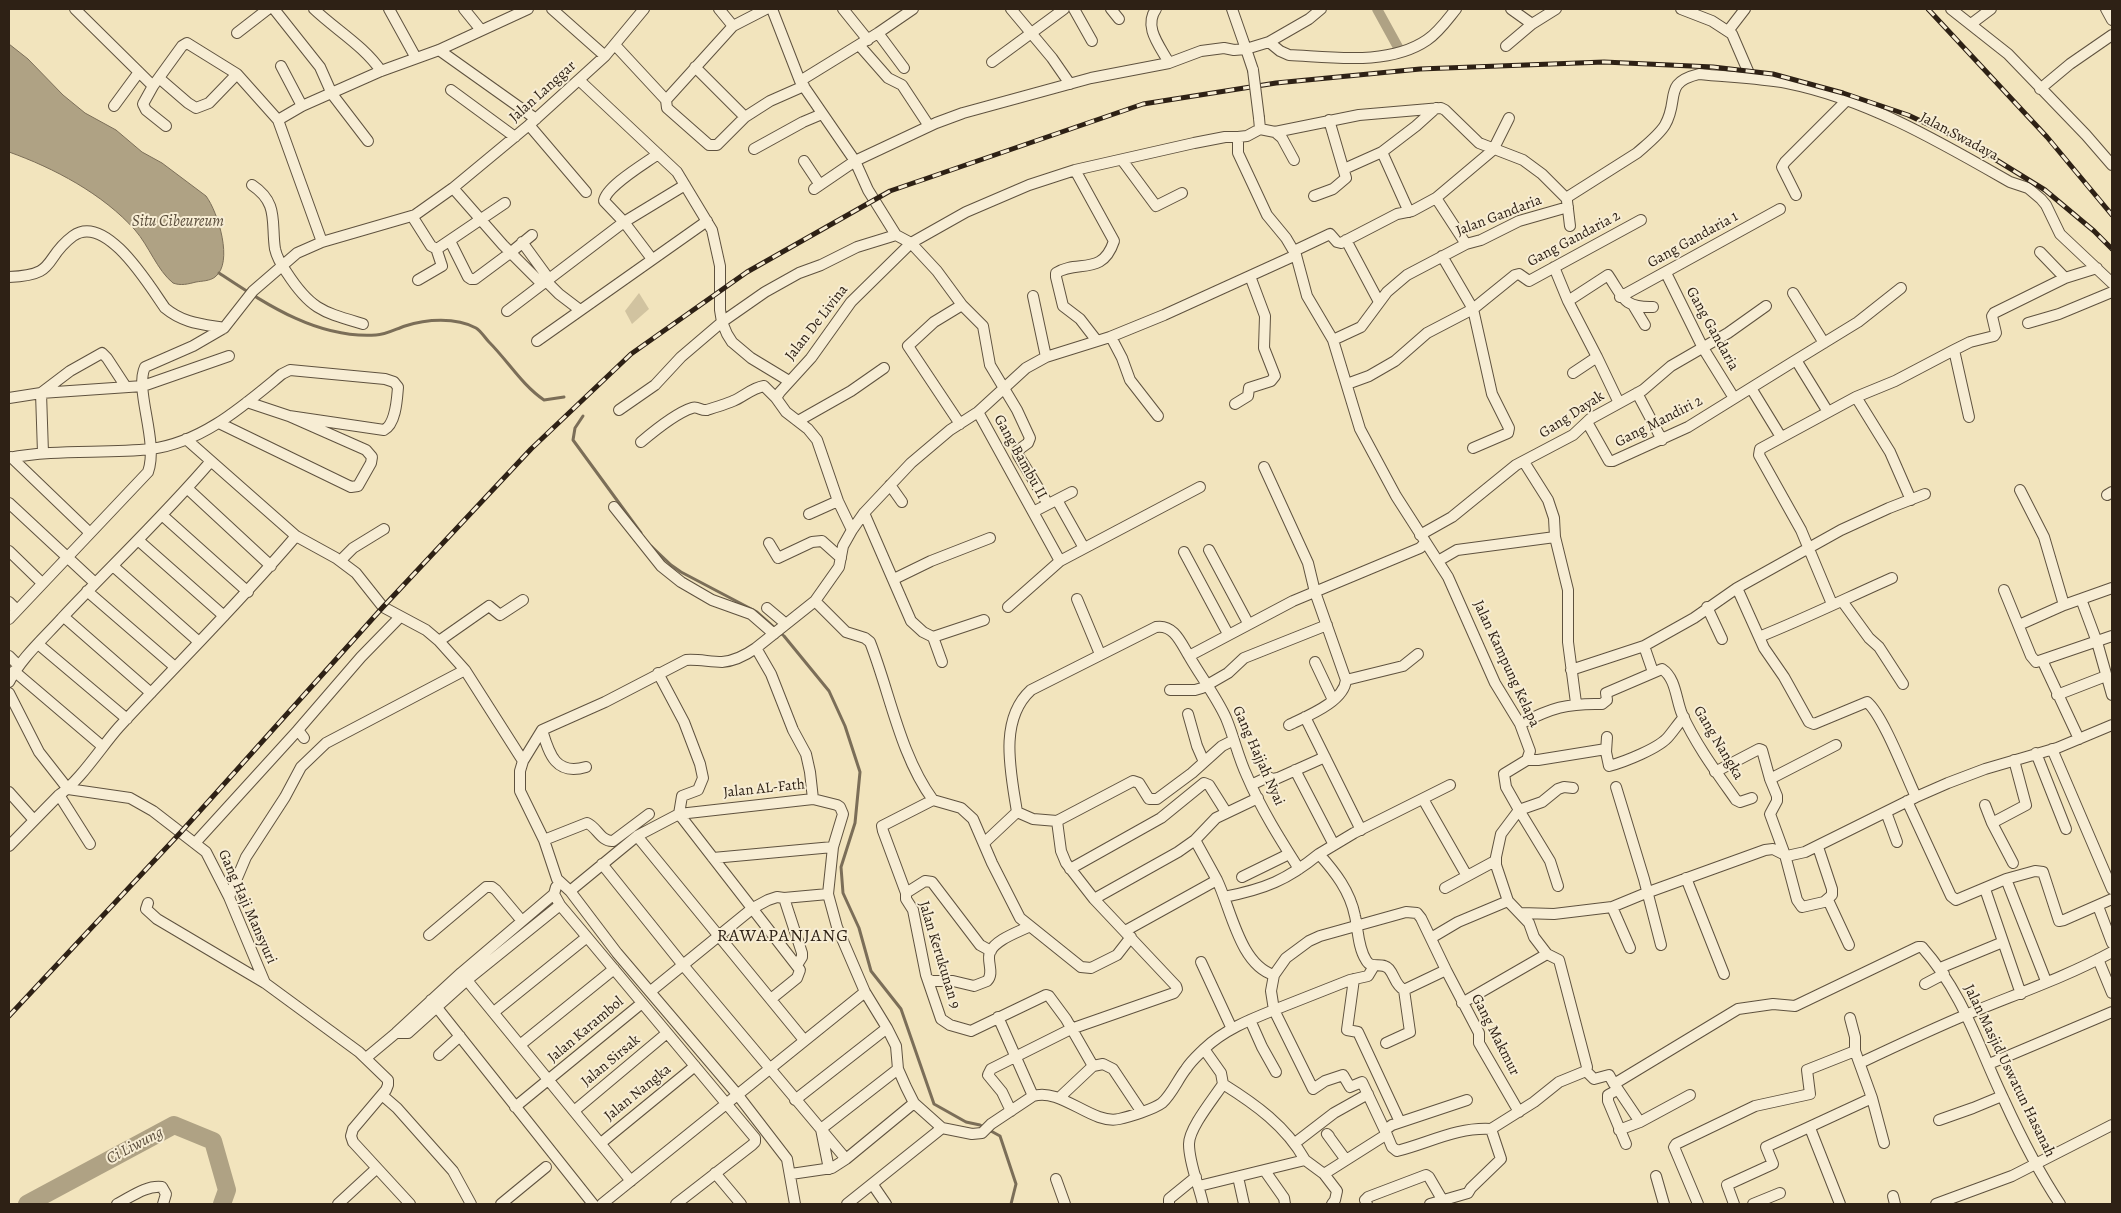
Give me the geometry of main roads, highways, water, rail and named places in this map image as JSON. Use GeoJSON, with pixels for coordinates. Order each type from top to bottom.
{"type":"FeatureCollection","features":[{"type":"Feature","properties":{"kind":"water","name":"Situ Cibeureum"},"geometry":{"type":"Polygon","coordinates":[[[9,44],[28,59],[63,95],[85,113],[116,130],[142,152],[162,163],[206,196],[215,213],[224,249],[221,270],[215,277],[187,284],[173,283],[167,278],[135,230],[108,205],[77,183],[26,158],[9,152],[9,44]]]}},
{"type":"Feature","properties":{"kind":"waterway"},"geometry":{"type":"LineString","coordinates":[[1377,9],[1399,49]]}},
{"type":"Feature","properties":{"kind":"waterway"},"geometry":{"type":"LineString","coordinates":[[219,273],[293,317],[333,331],[354,335],[379,335],[405,326],[431,321],[441,320],[468,324],[480,331],[536,394],[544,400],[564,397]]}},
{"type":"Feature","properties":{"kind":"waterway"},"geometry":{"type":"LineString","coordinates":[[583,416],[575,428],[573,440],[641,533]]}},
{"type":"Feature","properties":{"kind":"waterway"},"geometry":{"type":"LineString","coordinates":[[651,546],[681,572],[757,612],[784,636],[829,691],[845,726],[860,772],[855,823],[841,867],[843,893],[859,928],[871,971],[901,1009],[934,1104],[966,1122],[980,1125],[1000,1136],[1016,1184],[1011,1204]]}},
{"type":"Feature","properties":{"kind":"waterway","name":"Ci Liwung"},"geometry":{"type":"LineString","coordinates":[[27,1204],[174,1125],[213,1141],[227,1190],[222,1204]]}},
{"type":"Feature","properties":{"kind":"railway"},"geometry":{"type":"LineString","coordinates":[[1928,9],[2047,137],[2112,215]]}},
{"type":"Feature","properties":{"kind":"railway"},"geometry":{"type":"LineString","coordinates":[[9,1016],[181,832],[383,607],[531,449],[631,354],[747,272],[890,191],[1143,104],[1276,83],[1420,69],[1604,62],[1713,67],[1773,74],[1843,93],[1908,115],[1972,145],[2045,190],[2094,231],[2112,249]]}},
{"type":"Feature","properties":{"kind":"district","name":"RAWAPANJANG"},"geometry":{"type":"Point","coordinates":[783,937]}}]}
